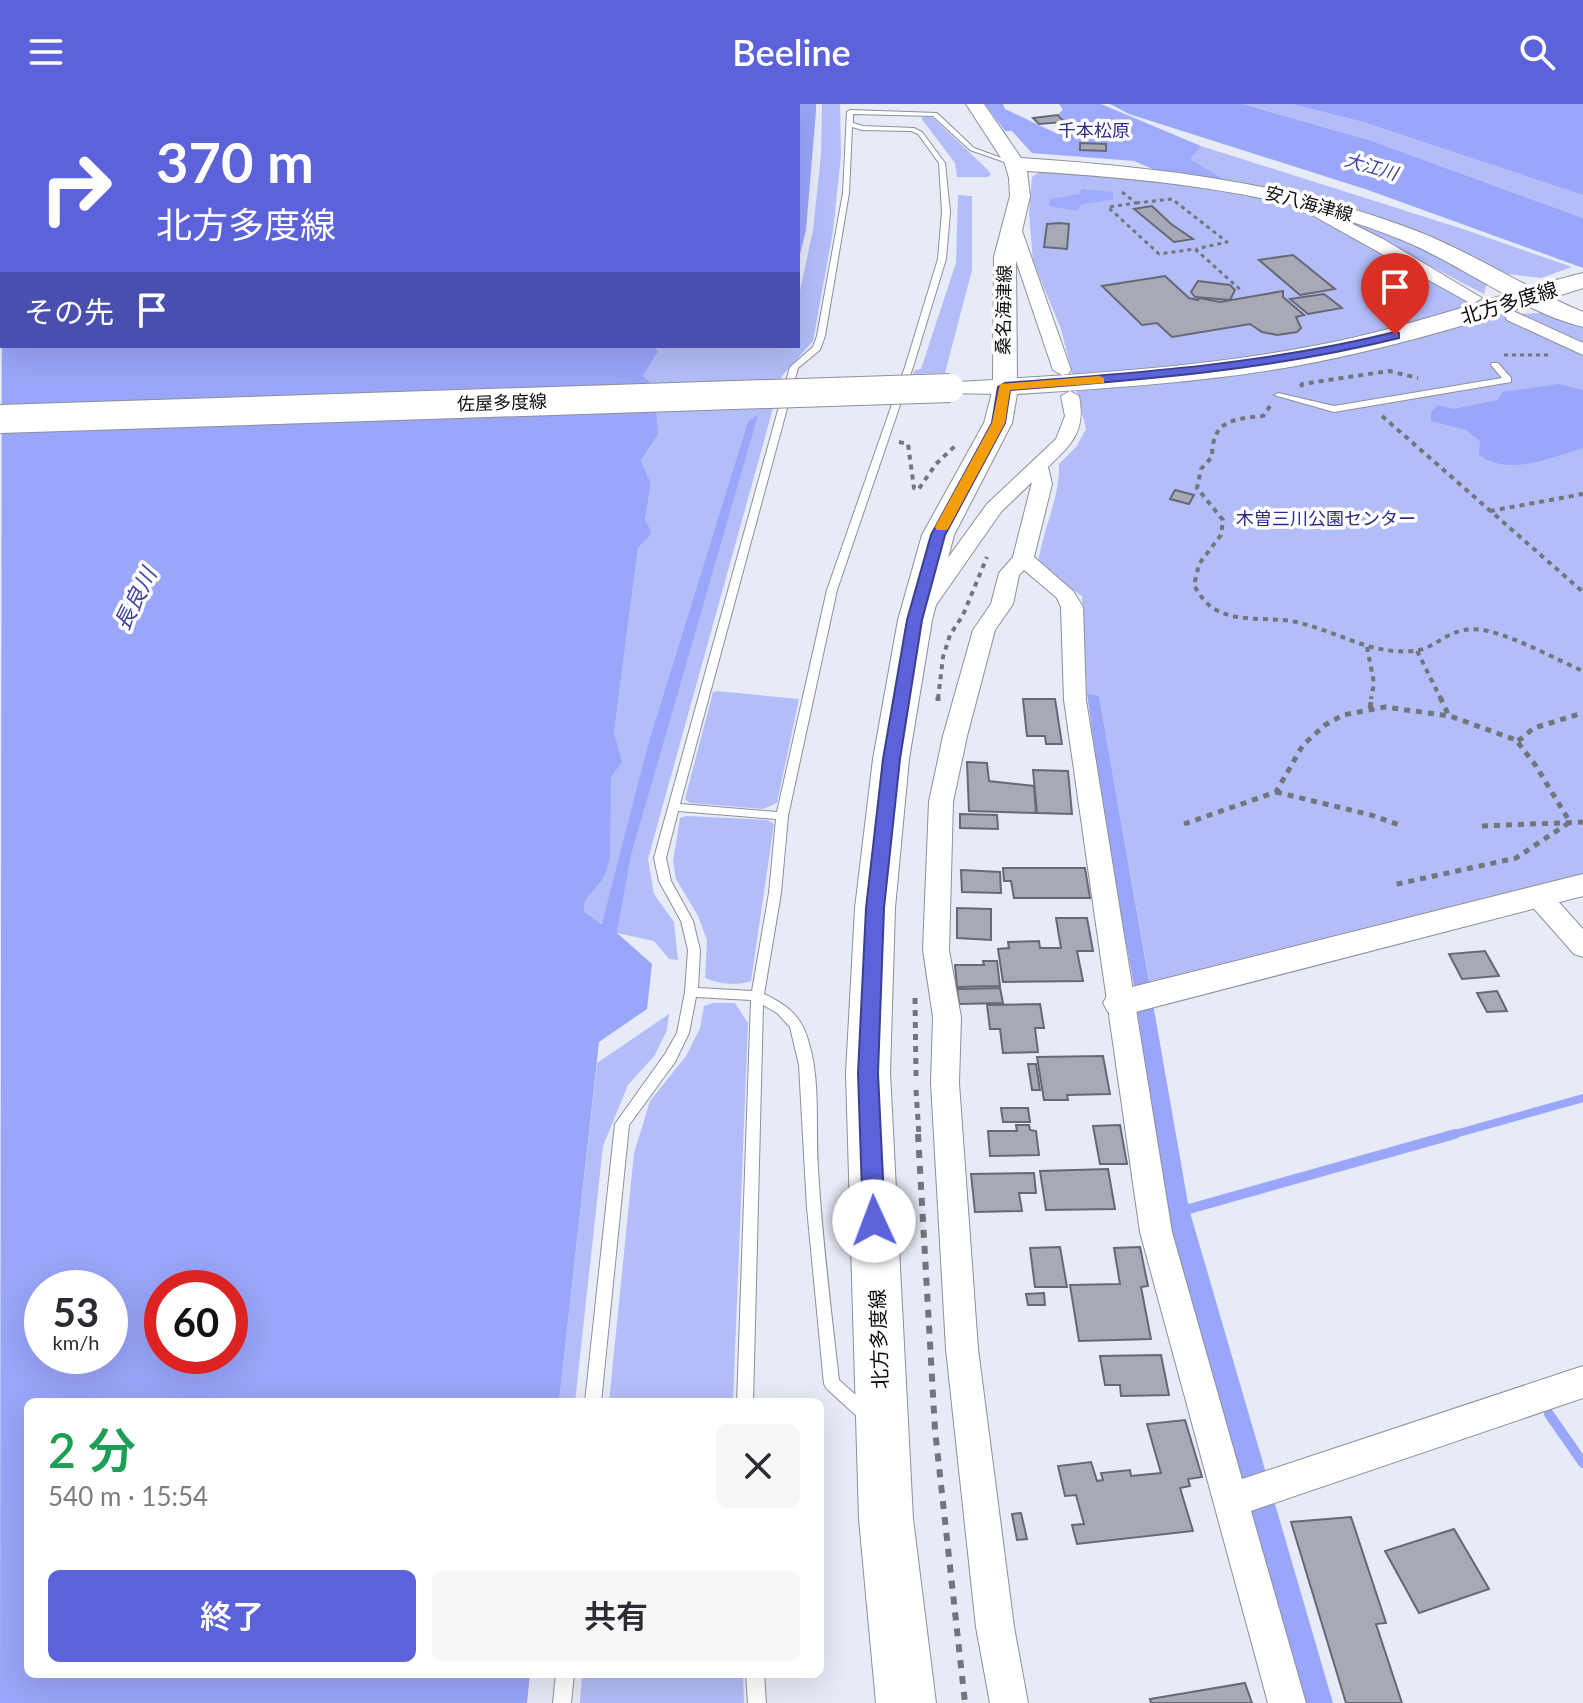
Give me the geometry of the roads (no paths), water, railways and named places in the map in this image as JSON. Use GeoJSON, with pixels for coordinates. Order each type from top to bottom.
{"type":"FeatureCollection","features":[{"type":"Feature","properties":{"kind":"main road","name":"桑名海津線"},"geometry":{"type":"LineString","coordinates":[[975,104],[1015,164],[1020,196],[1014,231],[1005,257],[1005,387]]}},
{"type":"Feature","properties":{"kind":"main road","name":"安八海津線"},"geometry":{"type":"LineString","coordinates":[[1015,164],[1179,176],[1334,208],[1411,236],[1583,320]]}},
{"type":"Feature","properties":{"kind":"main road","name":"北方多度線"},"geometry":{"type":"LineString","coordinates":[[906,1703],[886,1519],[868,1073],[875,908],[891,759],[915,620],[938,535],[998,423],[1005,387],[1191,373],[1341,349],[1532,297],[1582,280]]}},
{"type":"Feature","properties":{"kind":"main road","name":"佐屋多度線"},"geometry":{"type":"LineString","coordinates":[[0,419],[1005,387]]}},
{"type":"Feature","properties":{"kind":"street"},"geometry":{"type":"LineString","coordinates":[[1292,198],[1474,298]]}},
{"type":"Feature","properties":{"kind":"street"},"geometry":{"type":"LineString","coordinates":[[1014,231],[1062,370]]}},
{"type":"Feature","properties":{"kind":"street"},"geometry":{"type":"LineString","coordinates":[[1513,316],[1583,350]]}},
{"type":"Feature","properties":{"kind":"street"},"geometry":{"type":"LineString","coordinates":[[915,620],[994,508],[1064,441],[1074,416],[1070,396]]}},
{"type":"Feature","properties":{"kind":"street"},"geometry":{"type":"LineString","coordinates":[[1009,1703],[995,1627],[962,1349],[945,1083],[947,1017],[936,950],[941,802],[955,736],[984,630],[1002,604],[1009,573],[1023,559],[1042,484],[1039,467]]}},
{"type":"Feature","properties":{"kind":"street"},"geometry":{"type":"LineString","coordinates":[[1023,559],[1066,595],[1072,607],[1075,700],[1097,827],[1136,999],[1156,1232],[1234,1500],[1287,1703]]}},
{"type":"Feature","properties":{"kind":"street"},"geometry":{"type":"LineString","coordinates":[[1136,999],[1583,885]]}},
{"type":"Feature","properties":{"kind":"street"},"geometry":{"type":"LineString","coordinates":[[1538,896],[1583,947]]}},
{"type":"Feature","properties":{"kind":"street"},"geometry":{"type":"LineString","coordinates":[[1234,1500],[1583,1382]]}},
{"type":"Feature","properties":{"kind":"lane"},"geometry":{"type":"LineString","coordinates":[[593,1398],[622,1124],[670,1058],[683,1033],[691,992],[694,950],[687,921],[665,881],[660,858],[794,367],[817,348],[821,336],[846,193],[850,112],[931,112],[972,149],[1015,164]]}},
{"type":"Feature","properties":{"kind":"lane"},"geometry":{"type":"LineString","coordinates":[[745,1398],[757,996],[775,893],[782,816],[832,590],[942,259],[946,212],[942,163],[920,133],[912,129],[862,128],[850,124]]}},
{"type":"Feature","properties":{"kind":"lane"},"geometry":{"type":"LineString","coordinates":[[1278,395],[1334,409],[1508,380],[1495,365]]}},
{"type":"Feature","properties":{"kind":"lane"},"geometry":{"type":"LineString","coordinates":[[674,807],[782,816]]}},
{"type":"Feature","properties":{"kind":"lane"},"geometry":{"type":"LineString","coordinates":[[691,992],[757,996],[778,1005],[799,1033],[805,1068],[812,1185],[832,1384],[882,1429]]}},
{"type":"Feature","properties":{"kind":"lane"},"geometry":{"type":"LineString","coordinates":[[562,1703],[565,1678]]}},
{"type":"Feature","properties":{"kind":"lane"},"geometry":{"type":"LineString","coordinates":[[755,1678],[757,1703]]}},
{"type":"Feature","properties":{"kind":"water"},"geometry":{"type":"Polygon","coordinates":[[[800,104],[816,104],[806,230],[800,255],[800,104]]]}},
{"type":"Feature","properties":{"kind":"water","name":"大江川"},"geometry":{"type":"Polygon","coordinates":[[[1110,104],[1243,104],[1372,141],[1583,218],[1583,268],[1368,190],[1129,114],[1110,104]]]}},
{"type":"Feature","properties":{"kind":"water"},"geometry":{"type":"Polygon","coordinates":[[[1292,104],[1583,104],[1583,195],[1363,122],[1292,104]]]}},
{"type":"Feature","properties":{"kind":"water","name":"長良川"},"geometry":{"type":"Polygon","coordinates":[[[2,348],[655,348],[658,352],[643,376],[654,386],[658,434],[641,461],[651,483],[645,520],[651,531],[638,548],[614,733],[622,762],[611,777],[610,856],[607,869],[585,901],[584,912],[602,924],[648,744],[748,421],[758,415],[631,856],[617,933],[652,964],[647,1009],[599,1042],[559,1398],[24,1398],[24,1678],[530,1678],[527,1703],[0,1703],[2,348]]]}},
{"type":"Feature","properties":{"kind":"water"},"geometry":{"type":"Polygon","coordinates":[[[1559,384],[1583,390],[1583,448],[1544,460],[1517,465],[1491,461],[1479,455],[1480,441],[1466,430],[1431,421],[1431,412],[1438,405],[1453,409],[1498,400],[1502,392],[1559,384]]]}},
{"type":"Feature","properties":{"kind":"water"},"geometry":{"type":"Polygon","coordinates":[[[1087,693],[1099,696],[1189,1209],[1333,1703],[1306,1703],[1165,1211],[1134,986],[1105,828],[1087,693]]]}},
{"type":"Feature","properties":{"kind":"waterway"},"geometry":{"type":"LineString","coordinates":[[1448,1136],[1583,1098]]}},
{"type":"Feature","properties":{"kind":"waterway"},"geometry":{"type":"LineString","coordinates":[[1189,1209],[1455,1134]]}},
{"type":"Feature","properties":{"kind":"waterway"},"geometry":{"type":"LineString","coordinates":[[1549,1414],[1583,1463]]}},
{"type":"Feature","properties":{"kind":"park label","name":"千本松原"},"geometry":{"type":"Point","coordinates":[1094,131]}},
{"type":"Feature","properties":{"kind":"park label","name":"木曽三川公園センター"},"geometry":{"type":"Point","coordinates":[1326,519]}}]}
